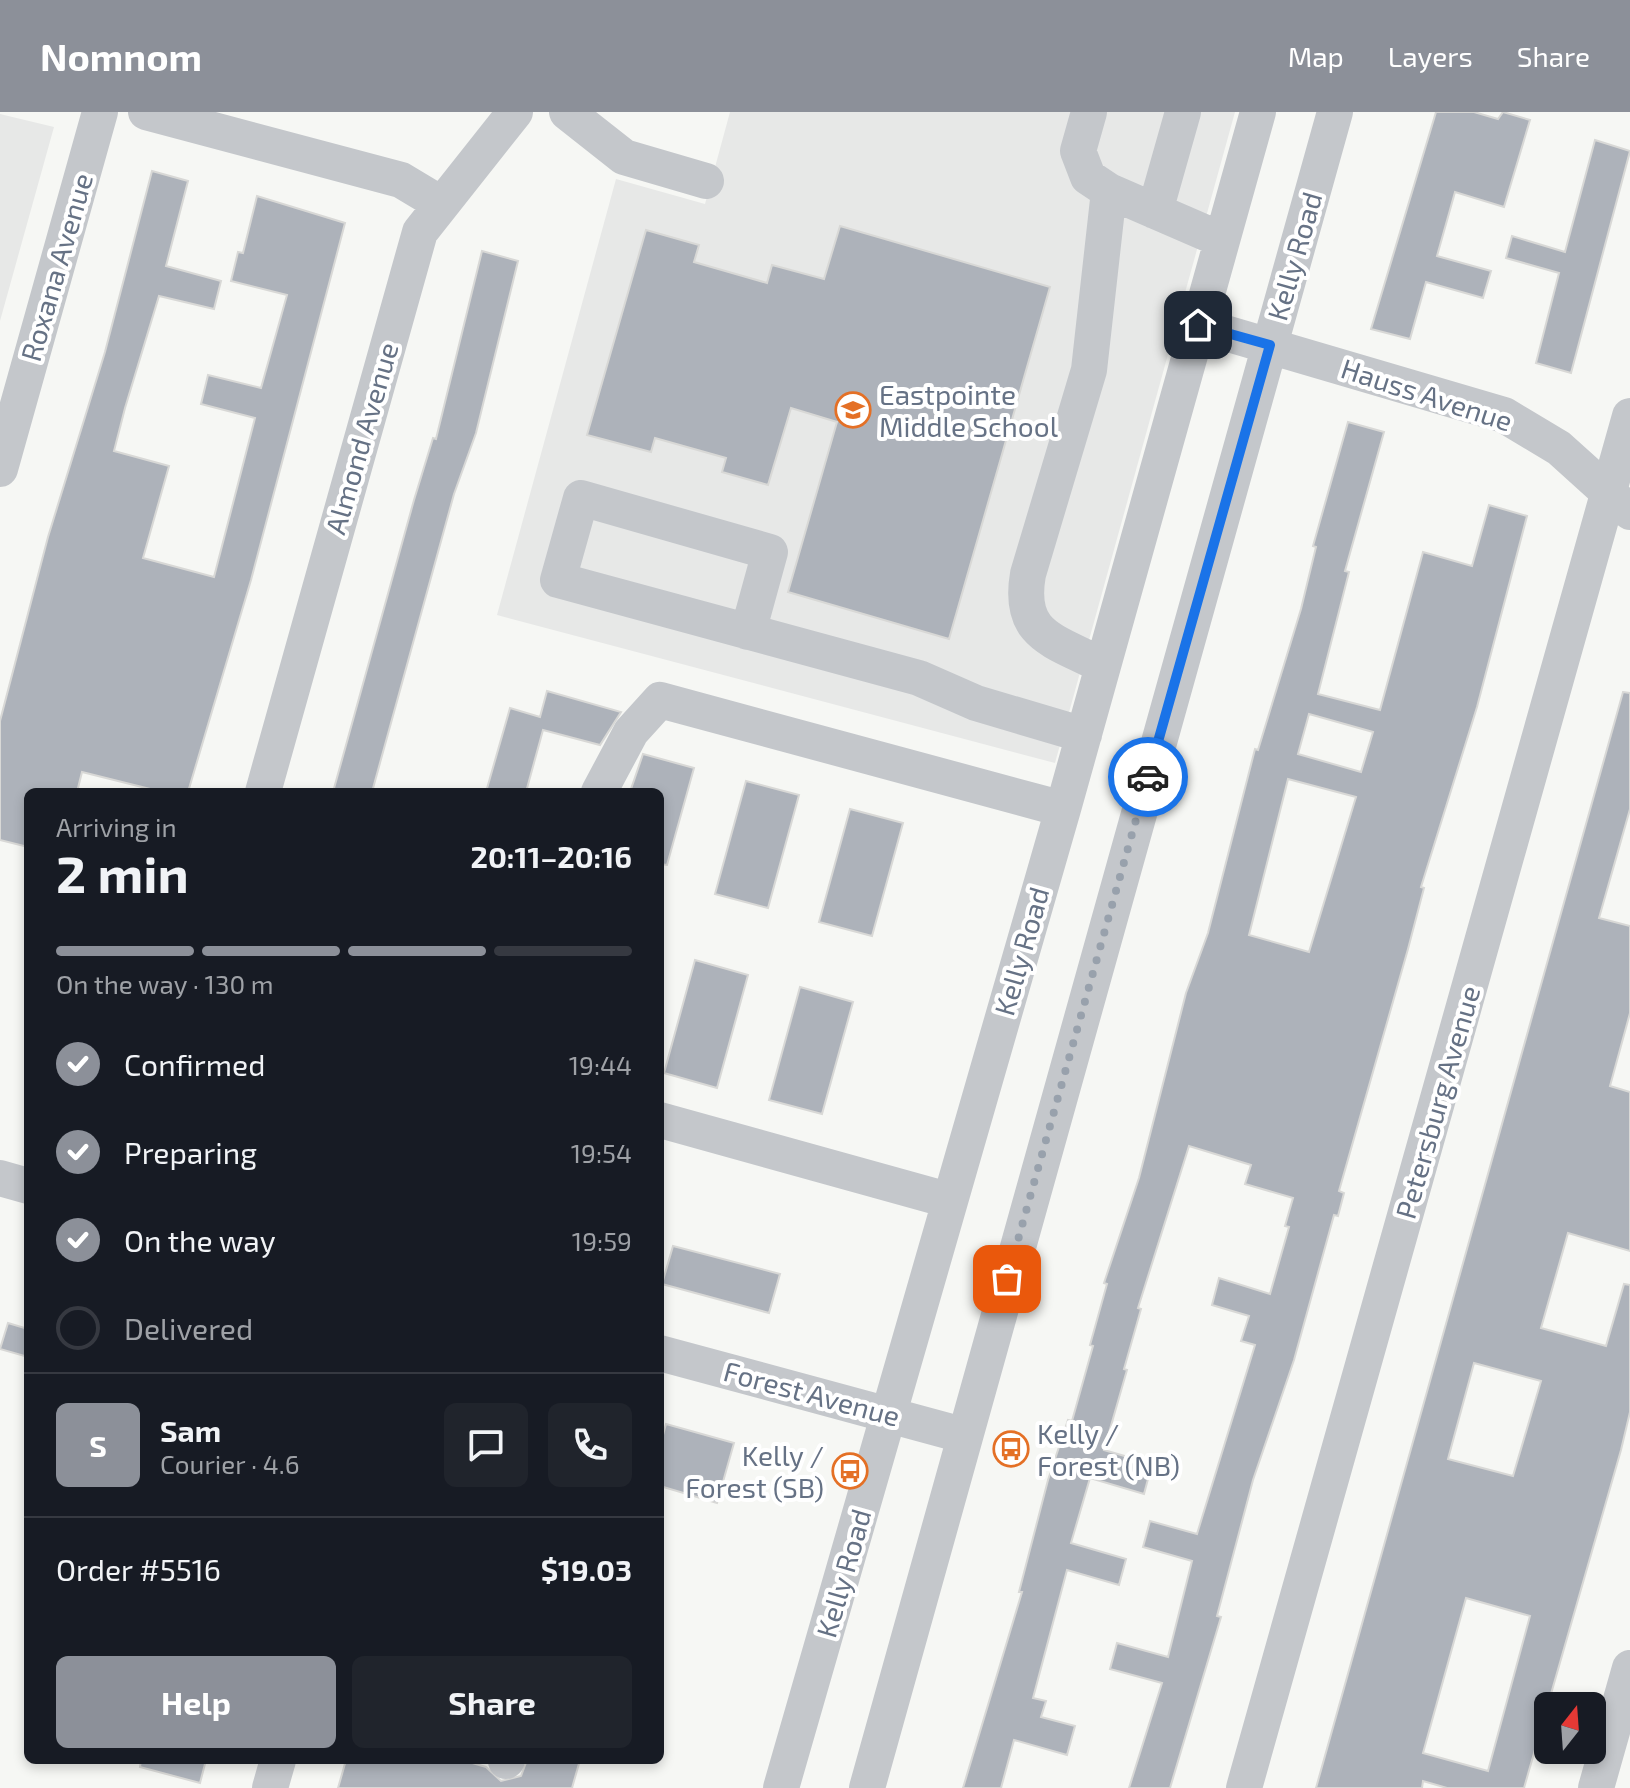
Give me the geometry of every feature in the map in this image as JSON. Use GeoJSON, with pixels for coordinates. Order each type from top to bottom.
{"type":"FeatureCollection","features":[{"type":"Feature","properties":{"kind":"street","name":"Roxana Avenue"},"geometry":{"type":"LineString","coordinates":[[0,469],[100,112]]}},
{"type":"Feature","properties":{"kind":"street"},"geometry":{"type":"LineString","coordinates":[[146,112],[401,180],[441,204]]}},
{"type":"Feature","properties":{"kind":"street","name":"Almond Avenue"},"geometry":{"type":"LineString","coordinates":[[264,788],[420,232],[515,112]]}},
{"type":"Feature","properties":{"kind":"street"},"geometry":{"type":"LineString","coordinates":[[567,112],[624,157],[706,181]]}},
{"type":"Feature","properties":{"kind":"street"},"geometry":{"type":"LineString","coordinates":[[1089,112],[1078,151],[1088,177],[1109,191],[1222,240]]}},
{"type":"Feature","properties":{"kind":"street"},"geometry":{"type":"LineString","coordinates":[[1155,211],[1183,112]]}},
{"type":"Feature","properties":{"kind":"street","name":"Kelly Road"},"geometry":{"type":"LineString","coordinates":[[781,1788],[1063,809],[1258,112]]}},
{"type":"Feature","properties":{"kind":"street","name":"Kelly Road"},"geometry":{"type":"LineString","coordinates":[[867,1788],[963,1435],[1335,112]]}},
{"type":"Feature","properties":{"kind":"street"},"geometry":{"type":"LineString","coordinates":[[1103,666],[1043,633],[1031,623],[1023,602],[1089,370],[1109,191]]}},
{"type":"Feature","properties":{"kind":"street","name":"Hauss Avenue"},"geometry":{"type":"LineString","coordinates":[[1198,325],[1504,415],[1559,448],[1620,503]]}},
{"type":"Feature","properties":{"kind":"street","name":"Petersburg Avenue"},"geometry":{"type":"LineString","coordinates":[[1244,1788],[1620,503],[1630,416]]}},
{"type":"Feature","properties":{"kind":"street"},"geometry":{"type":"LineString","coordinates":[[748,632],[770,552],[581,498],[558,580],[748,632],[919,678],[976,703],[1084,735]]}},
{"type":"Feature","properties":{"kind":"street"},"geometry":{"type":"LineString","coordinates":[[601,788],[631,732],[660,700],[1063,809]]}},
{"type":"Feature","properties":{"kind":"street"},"geometry":{"type":"LineString","coordinates":[[664,1121],[948,1200]]}},
{"type":"Feature","properties":{"kind":"street"},"geometry":{"type":"LineString","coordinates":[[0,1178],[24,1185]]}},
{"type":"Feature","properties":{"kind":"street","name":"Forest Avenue"},"geometry":{"type":"LineString","coordinates":[[664,1354],[963,1435]]}},
{"type":"Feature","properties":{"kind":"street"},"geometry":{"type":"LineString","coordinates":[[1596,1788],[1630,1668]]}},
{"type":"Feature","properties":{"kind":"street"},"geometry":{"type":"LineString","coordinates":[[270,1788],[277,1764]]}},
{"type":"Feature","properties":{"kind":"shaded area","name":"Eastpointe Middle School"},"geometry":{"type":"Polygon","coordinates":[[[730,112],[1235,112],[1055,763],[497,615],[616,179],[705,204],[730,112]]]}},
{"type":"Feature","properties":{"kind":"shaded area"},"geometry":{"type":"Polygon","coordinates":[[[0,114],[54,127],[0,321],[0,114]]]}},
{"type":"Feature","properties":{"kind":"building"},"geometry":{"type":"Polygon","coordinates":[[[1436,112],[1474,112],[1498,119],[1503,112],[1530,120],[1504,207],[1455,192],[1437,256],[1491,271],[1483,298],[1426,282],[1410,339],[1371,329],[1436,112]]]}},
{"type":"Feature","properties":{"kind":"building"},"geometry":{"type":"Polygon","coordinates":[[[1595,140],[1630,151],[1571,373],[1536,363],[1559,273],[1506,258],[1512,236],[1565,252],[1595,140]]]}},
{"type":"Feature","properties":{"kind":"building"},"geometry":{"type":"Polygon","coordinates":[[[152,171],[188,181],[166,266],[221,281],[214,309],[159,296],[114,451],[169,466],[143,558],[214,577],[255,418],[201,404],[208,375],[261,388],[287,295],[231,281],[238,252],[243,253],[257,196],[345,223],[251,580],[189,788],[146,788],[82,772],[78,788],[24,788],[24,846],[0,840],[0,721],[48,537],[105,352],[152,171]]]}},
{"type":"Feature","properties":{"kind":"building"},"geometry":{"type":"Polygon","coordinates":[[[840,226],[1050,287],[949,639],[788,592],[837,422],[791,408],[768,485],[722,472],[726,458],[655,438],[651,452],[587,435],[646,230],[699,245],[694,262],[767,283],[772,265],[824,279],[840,226]]]}},
{"type":"Feature","properties":{"kind":"building"},"geometry":{"type":"Polygon","coordinates":[[[482,251],[518,261],[476,433],[454,494],[373,788],[334,788],[414,500],[433,438],[436,439],[482,251]]]}},
{"type":"Feature","properties":{"kind":"building"},"geometry":{"type":"Polygon","coordinates":[[[1348,422],[1384,432],[1345,571],[1349,572],[1318,694],[1380,710],[1423,552],[1472,566],[1489,505],[1527,516],[1477,707],[1421,887],[1424,888],[1408,949],[1339,1191],[1344,1193],[1338,1216],[1334,1215],[1294,1360],[1253,1480],[1217,1616],[1221,1617],[1170,1788],[1129,1788],[1162,1683],[1110,1669],[1117,1643],[1168,1657],[1192,1561],[1143,1547],[1150,1521],[1197,1534],[1255,1345],[1241,1341],[1249,1316],[1212,1305],[1219,1278],[1270,1294],[1289,1227],[1285,1226],[1293,1198],[1245,1184],[1251,1165],[1189,1146],[1138,1308],[1141,1309],[1124,1369],[1127,1370],[1104,1450],[1152,1464],[1144,1494],[1090,1478],[1071,1543],[1126,1559],[1119,1585],[1067,1570],[1033,1698],[1046,1701],[1041,1717],[1075,1726],[1067,1755],[1014,1740],[1001,1788],[963,1788],[1022,1592],[1019,1592],[1048,1480],[1068,1420],[1072,1421],[1093,1346],[1090,1345],[1107,1284],[1104,1283],[1139,1178],[1186,993],[1208,933],[1255,749],[1258,750],[1301,609],[1316,547],[1313,546],[1348,422]],[[1309,714],[1298,754],[1361,772],[1373,732],[1309,714]],[[1288,779],[1249,935],[1309,952],[1356,797],[1288,779]]]}},
{"type":"Feature","properties":{"kind":"building"},"geometry":{"type":"Polygon","coordinates":[[[547,691],[621,712],[600,745],[543,730],[527,788],[487,788],[510,708],[540,717],[547,691]]]}},
{"type":"Feature","properties":{"kind":"building"},"geometry":{"type":"Polygon","coordinates":[[[1623,692],[1630,693],[1630,809],[1599,918],[1630,926],[1630,1013],[1610,1086],[1630,1092],[1630,1251],[1568,1233],[1541,1328],[1606,1346],[1624,1284],[1630,1285],[1630,1412],[1552,1692],[1534,1692],[1534,1753],[1524,1788],[1447,1788],[1423,1781],[1422,1788],[1316,1788],[1623,692]],[[1474,1363],[1448,1459],[1513,1476],[1541,1381],[1474,1363]],[[1466,1598],[1423,1753],[1488,1771],[1530,1616],[1466,1598]]]}},
{"type":"Feature","properties":{"kind":"building"},"geometry":{"type":"Polygon","coordinates":[[[643,754],[694,768],[667,865],[664,865],[664,788],[631,788],[643,754]]]}},
{"type":"Feature","properties":{"kind":"building"},"geometry":{"type":"Polygon","coordinates":[[[746,781],[799,795],[768,908],[715,894],[746,781]]]}},
{"type":"Feature","properties":{"kind":"building"},"geometry":{"type":"Polygon","coordinates":[[[850,809],[903,823],[872,936],[819,922],[850,809]]]}},
{"type":"Feature","properties":{"kind":"building"},"geometry":{"type":"Polygon","coordinates":[[[695,960],[748,975],[717,1088],[664,1073],[695,960]]]}},
{"type":"Feature","properties":{"kind":"building"},"geometry":{"type":"Polygon","coordinates":[[[800,987],[853,1002],[822,1114],[769,1100],[800,987]]]}},
{"type":"Feature","properties":{"kind":"building"},"geometry":{"type":"Polygon","coordinates":[[[673,1246],[780,1274],[769,1313],[664,1285],[673,1246]]]}},
{"type":"Feature","properties":{"kind":"building"},"geometry":{"type":"Polygon","coordinates":[[[8,1323],[24,1328],[24,1356],[0,1349],[8,1323]]]}},
{"type":"Feature","properties":{"kind":"building"},"geometry":{"type":"Polygon","coordinates":[[[666,1424],[734,1443],[717,1503],[664,1487],[666,1424]]]}},
{"type":"Feature","properties":{"kind":"building"},"geometry":{"type":"Polygon","coordinates":[[[140,1764],[205,1764],[200,1783],[140,1767],[140,1764]]]}},
{"type":"Feature","properties":{"kind":"building"},"geometry":{"type":"Polygon","coordinates":[[[345,1764],[476,1764],[486,1767],[501,1781],[521,1776],[526,1764],[579,1764],[572,1788],[338,1788],[345,1764]]]}},
{"type":"Feature","properties":{"kind":"way so far"},"geometry":{"type":"LineString","coordinates":[[1007,1279],[1148,777]]}},
{"type":"Feature","properties":{"kind":"place","name":"Eastpointe Middle School"},"geometry":{"type":"Point","coordinates":[853,410]}},
{"type":"Feature","properties":{"kind":"place","name":"Kelly / Forest (NB)"},"geometry":{"type":"Point","coordinates":[1011,1449]}},
{"type":"Feature","properties":{"kind":"place","name":"Kelly / Forest (SB)"},"geometry":{"type":"Point","coordinates":[850,1471]}},
{"type":"Feature","properties":{"kind":"route"},"geometry":{"type":"LineString","coordinates":[[1148,777],[1270,345],[1198,325]]}}]}
